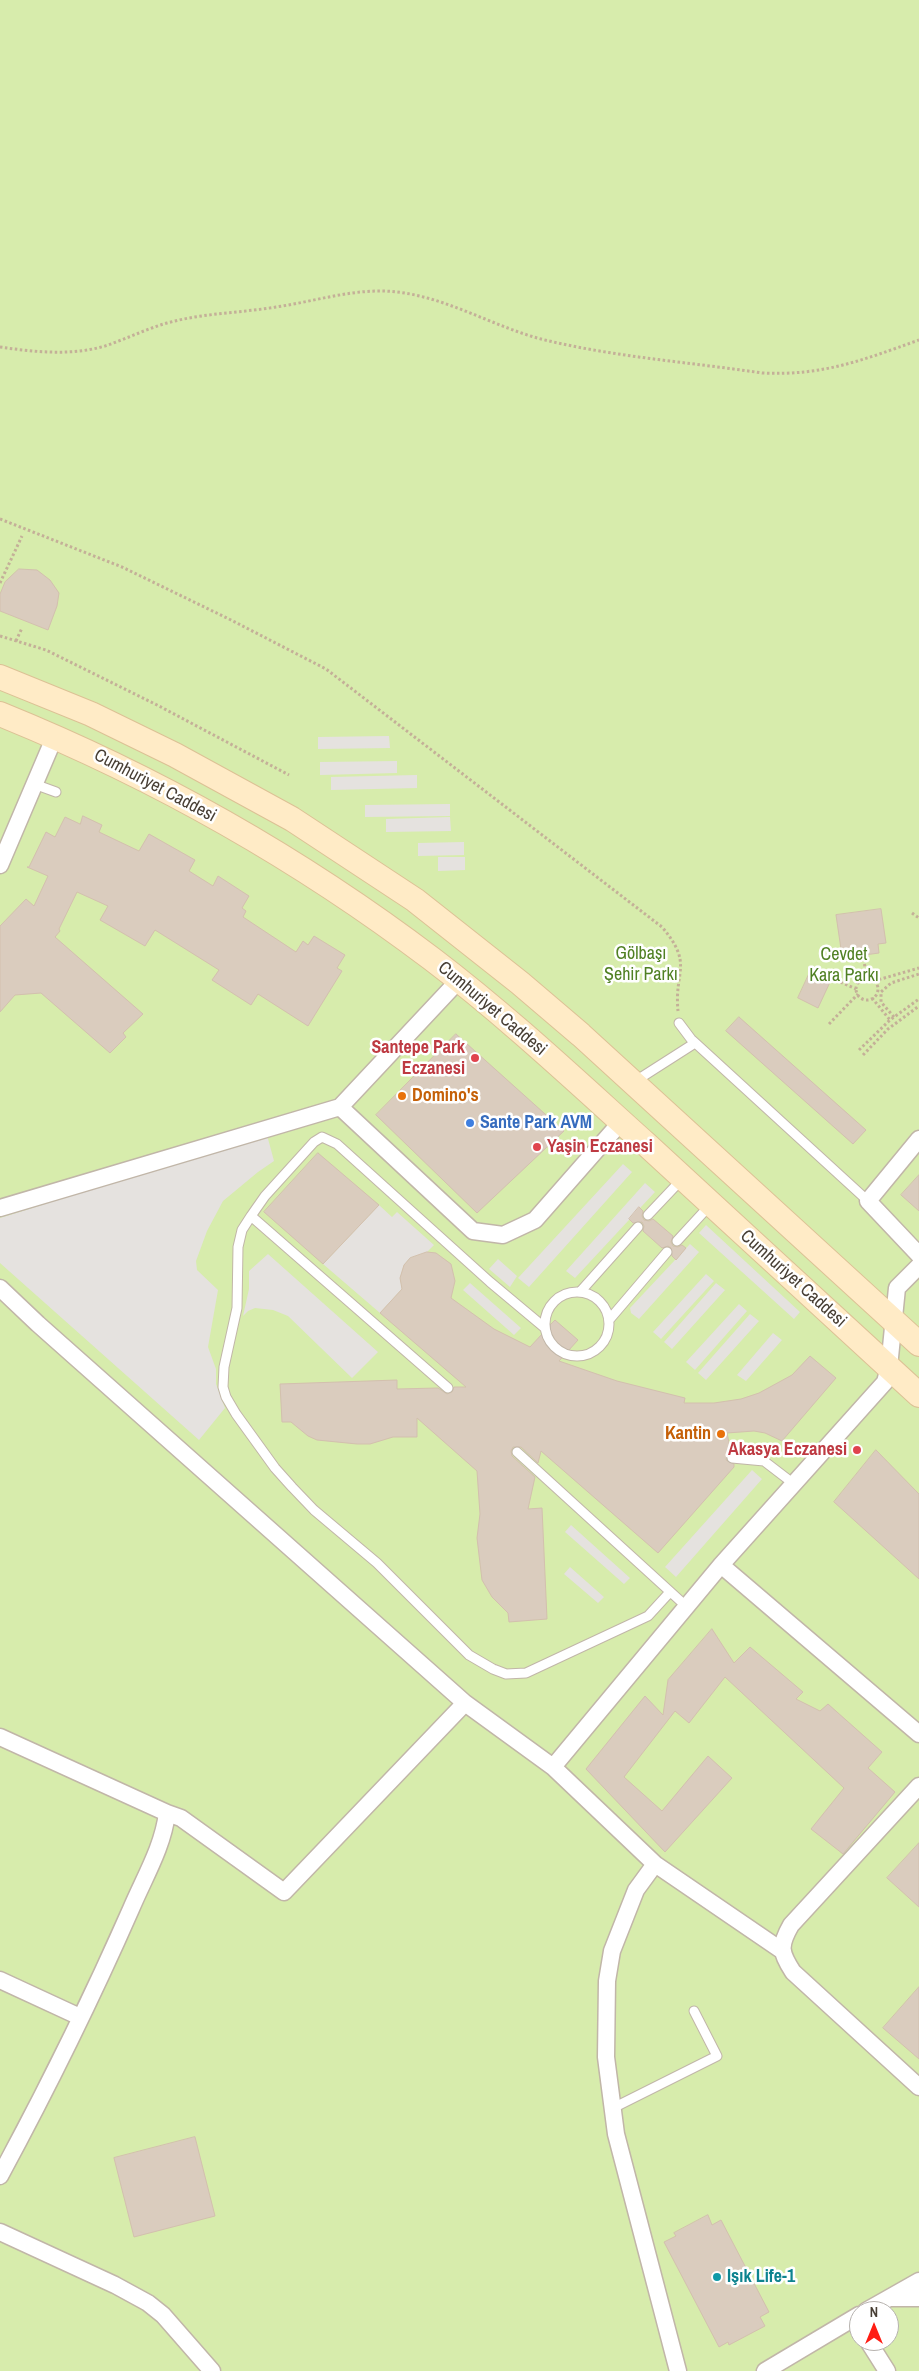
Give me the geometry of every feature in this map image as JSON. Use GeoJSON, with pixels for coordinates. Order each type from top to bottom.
{"type":"FeatureCollection","features":[{"type":"Feature","properties":{"kind":"main road","name":"Cumhuriyet Caddesi"},"geometry":{"type":"LineString","coordinates":[[0,677],[91,714],[176,755],[292,819],[355,858],[415,900],[467,939],[520,983],[633,1082],[919,1344]]}},
{"type":"Feature","properties":{"kind":"main road","name":"Cumhuriyet Caddesi"},"geometry":{"type":"LineString","coordinates":[[0,714],[54,736],[138,775],[213,816],[374,917],[459,980],[550,1057],[919,1394]]}},
{"type":"Feature","properties":{"kind":"street"},"geometry":{"type":"LineString","coordinates":[[0,865],[54,736]]}},
{"type":"Feature","properties":{"kind":"street"},"geometry":{"type":"LineString","coordinates":[[0,1208],[340,1107],[420,1013],[459,980]]}},
{"type":"Feature","properties":{"kind":"street"},"geometry":{"type":"LineString","coordinates":[[340,1107],[472,1231],[503,1235],[535,1220],[621,1122]]}},
{"type":"Feature","properties":{"kind":"street"},"geometry":{"type":"LineString","coordinates":[[919,1139],[868,1201],[919,1255]]}},
{"type":"Feature","properties":{"kind":"street"},"geometry":{"type":"LineString","coordinates":[[553,1767],[721,1565],[885,1382],[889,1367],[897,1288],[919,1266]]}},
{"type":"Feature","properties":{"kind":"street"},"geometry":{"type":"LineString","coordinates":[[0,1288],[45,1331],[465,1703],[553,1767],[655,1864],[782,1950],[793,1972],[919,2087]]}},
{"type":"Feature","properties":{"kind":"street"},"geometry":{"type":"LineString","coordinates":[[721,1565],[919,1734]]}},
{"type":"Feature","properties":{"kind":"street"},"geometry":{"type":"LineString","coordinates":[[0,1737],[181,1818],[284,1892],[465,1703]]}},
{"type":"Feature","properties":{"kind":"street"},"geometry":{"type":"LineString","coordinates":[[782,1950],[784,1938],[791,1925],[919,1786]]}},
{"type":"Feature","properties":{"kind":"street"},"geometry":{"type":"LineString","coordinates":[[0,2176],[31,2118],[80,2017],[165,1831],[167,1813]]}},
{"type":"Feature","properties":{"kind":"street"},"geometry":{"type":"LineString","coordinates":[[655,1864],[636,1890],[612,1951],[607,1981],[606,2057],[619,2144],[678,2371]]}},
{"type":"Feature","properties":{"kind":"street"},"geometry":{"type":"LineString","coordinates":[[0,1980],[80,2017]]}},
{"type":"Feature","properties":{"kind":"street"},"geometry":{"type":"LineString","coordinates":[[0,2232],[114,2285],[148,2303],[163,2315],[212,2371]]}},
{"type":"Feature","properties":{"kind":"street"},"geometry":{"type":"LineString","coordinates":[[886,2301],[919,2280]]}},
{"type":"Feature","properties":{"kind":"street"},"geometry":{"type":"LineString","coordinates":[[891,2298],[919,2298]]}},
{"type":"Feature","properties":{"kind":"street"},"geometry":{"type":"LineString","coordinates":[[765,2371],[849,2324]]}},
{"type":"Feature","properties":{"kind":"street"},"geometry":{"type":"LineString","coordinates":[[874,2351],[887,2371]]}},
{"type":"Feature","properties":{"kind":"lane"},"geometry":{"type":"LineString","coordinates":[[34,784],[56,792]]}},
{"type":"Feature","properties":{"kind":"lane"},"geometry":{"type":"LineString","coordinates":[[680,1020],[695,1043],[868,1201]]}},
{"type":"Feature","properties":{"kind":"lane"},"geometry":{"type":"LineString","coordinates":[[633,1082],[695,1043]]}},
{"type":"Feature","properties":{"kind":"lane"},"geometry":{"type":"LineString","coordinates":[[545,1328],[545,1319],[554,1302],[570,1293],[580,1292],[599,1301],[609,1320],[608,1332],[602,1344],[591,1353],[579,1356],[566,1354],[554,1347],[545,1328],[490,1282],[331,1140],[322,1137],[314,1142],[265,1196],[242,1230],[238,1247],[237,1308],[224,1367],[223,1386],[226,1397],[254,1439],[292,1487],[314,1510],[383,1569],[469,1655],[493,1669],[506,1674],[526,1673],[648,1616],[670,1592]]}},
{"type":"Feature","properties":{"kind":"lane"},"geometry":{"type":"LineString","coordinates":[[648,1215],[683,1178]]}},
{"type":"Feature","properties":{"kind":"lane"},"geometry":{"type":"LineString","coordinates":[[677,1241],[711,1204]]}},
{"type":"Feature","properties":{"kind":"lane"},"geometry":{"type":"LineString","coordinates":[[251,1216],[448,1388]]}},
{"type":"Feature","properties":{"kind":"lane"},"geometry":{"type":"LineString","coordinates":[[580,1292],[638,1227]]}},
{"type":"Feature","properties":{"kind":"lane"},"geometry":{"type":"LineString","coordinates":[[609,1320],[667,1252]]}},
{"type":"Feature","properties":{"kind":"lane"},"geometry":{"type":"LineString","coordinates":[[517,1452],[687,1607]]}},
{"type":"Feature","properties":{"kind":"lane"},"geometry":{"type":"LineString","coordinates":[[732,1458],[764,1461],[794,1484]]}},
{"type":"Feature","properties":{"kind":"lane"},"geometry":{"type":"LineString","coordinates":[[613,2108],[716,2056],[694,2011]]}},
{"type":"Feature","properties":{"kind":"path"},"geometry":{"type":"LineString","coordinates":[[0,347],[55,352],[88,350],[160,325],[190,317],[264,309],[320,301],[342,295],[382,291],[417,295],[512,330],[566,345],[762,372],[785,374],[826,370],[862,360],[919,340]]}},
{"type":"Feature","properties":{"kind":"path"},"geometry":{"type":"LineString","coordinates":[[0,519],[122,567],[326,669],[662,927],[678,949],[682,963],[676,992],[680,1020]]}},
{"type":"Feature","properties":{"kind":"path"},"geometry":{"type":"LineString","coordinates":[[0,582],[22,536]]}},
{"type":"Feature","properties":{"kind":"path"},"geometry":{"type":"LineString","coordinates":[[16,640],[22,628]]}},
{"type":"Feature","properties":{"kind":"path"},"geometry":{"type":"LineString","coordinates":[[0,636],[46,650],[159,706],[289,775]]}},
{"type":"Feature","properties":{"kind":"path"},"geometry":{"type":"LineString","coordinates":[[912,914],[919,918]]}},
{"type":"Feature","properties":{"kind":"path"},"geometry":{"type":"LineString","coordinates":[[864,959],[866,978]]}},
{"type":"Feature","properties":{"kind":"path"},"geometry":{"type":"LineString","coordinates":[[856,989],[860,980],[866,978],[874,981],[919,968]]}},
{"type":"Feature","properties":{"kind":"path"},"geometry":{"type":"LineString","coordinates":[[894,1017],[881,1002],[881,992],[891,983],[919,974]]}},
{"type":"Feature","properties":{"kind":"path"},"geometry":{"type":"LineString","coordinates":[[836,980],[856,989],[858,994],[866,999],[872,998],[877,991],[874,981]]}},
{"type":"Feature","properties":{"kind":"path"},"geometry":{"type":"LineString","coordinates":[[829,1024],[858,994]]}},
{"type":"Feature","properties":{"kind":"path"},"geometry":{"type":"LineString","coordinates":[[872,998],[890,1020]]}},
{"type":"Feature","properties":{"kind":"path"},"geometry":{"type":"LineString","coordinates":[[858,1050],[890,1020],[919,999]]}},
{"type":"Feature","properties":{"kind":"path"},"geometry":{"type":"LineString","coordinates":[[863,1055],[888,1029],[919,1006]]}},
{"type":"Feature","properties":{"kind":"green space"},"geometry":{"type":"Polygon","coordinates":[[[0,0],[919,0],[919,2371],[0,2371],[0,0]]]}},
{"type":"Feature","properties":{"kind":"shaded area"},"geometry":{"type":"Polygon","coordinates":[[[389,736],[390,748],[318,749],[318,737],[389,736]]]}},
{"type":"Feature","properties":{"kind":"shaded area"},"geometry":{"type":"Polygon","coordinates":[[[397,761],[397,773],[320,775],[320,762],[397,761]]]}},
{"type":"Feature","properties":{"kind":"shaded area"},"geometry":{"type":"Polygon","coordinates":[[[417,775],[417,788],[331,790],[331,777],[417,775]]]}},
{"type":"Feature","properties":{"kind":"shaded area"},"geometry":{"type":"Polygon","coordinates":[[[450,804],[450,816],[365,817],[365,805],[450,804]]]}},
{"type":"Feature","properties":{"kind":"shaded area"},"geometry":{"type":"Polygon","coordinates":[[[450,817],[451,831],[386,832],[386,819],[450,817]]]}},
{"type":"Feature","properties":{"kind":"shaded area"},"geometry":{"type":"Polygon","coordinates":[[[464,842],[464,855],[418,856],[418,843],[464,842]]]}},
{"type":"Feature","properties":{"kind":"shaded area"},"geometry":{"type":"Polygon","coordinates":[[[438,857],[465,857],[465,870],[438,871],[438,857]]]}},
{"type":"Feature","properties":{"kind":"shaded area"},"geometry":{"type":"Polygon","coordinates":[[[267,1135],[274,1161],[223,1201],[207,1231],[196,1261],[197,1270],[218,1290],[208,1347],[216,1369],[216,1384],[225,1408],[199,1440],[0,1263],[0,1218],[267,1135]]]}},
{"type":"Feature","properties":{"kind":"shaded area"},"geometry":{"type":"Polygon","coordinates":[[[623,1164],[632,1172],[529,1287],[518,1278],[623,1164]]]}},
{"type":"Feature","properties":{"kind":"shaded area"},"geometry":{"type":"Polygon","coordinates":[[[645,1183],[655,1192],[575,1278],[566,1271],[645,1183]]]}},
{"type":"Feature","properties":{"kind":"shaded area"},"geometry":{"type":"Polygon","coordinates":[[[379,1205],[392,1217],[397,1212],[434,1245],[427,1252],[410,1258],[404,1265],[400,1278],[402,1289],[380,1313],[323,1264],[379,1205]]]}},
{"type":"Feature","properties":{"kind":"shaded area"},"geometry":{"type":"Polygon","coordinates":[[[706,1225],[800,1312],[794,1319],[699,1233],[706,1225]]]}},
{"type":"Feature","properties":{"kind":"shaded area"},"geometry":{"type":"Polygon","coordinates":[[[690,1244],[699,1252],[639,1319],[631,1313],[630,1308],[690,1244]]]}},
{"type":"Feature","properties":{"kind":"shaded area"},"geometry":{"type":"Polygon","coordinates":[[[268,1254],[378,1352],[352,1378],[288,1316],[273,1310],[255,1308],[243,1316],[249,1289],[249,1271],[268,1254]]]}},
{"type":"Feature","properties":{"kind":"shaded area"},"geometry":{"type":"Polygon","coordinates":[[[498,1259],[517,1276],[510,1287],[489,1269],[498,1259]]]}},
{"type":"Feature","properties":{"kind":"shaded area"},"geometry":{"type":"Polygon","coordinates":[[[706,1274],[714,1281],[661,1339],[653,1332],[706,1274]]]}},
{"type":"Feature","properties":{"kind":"shaded area"},"geometry":{"type":"Polygon","coordinates":[[[470,1283],[521,1328],[514,1335],[463,1290],[470,1283]]]}},
{"type":"Feature","properties":{"kind":"shaded area"},"geometry":{"type":"Polygon","coordinates":[[[716,1283],[725,1290],[672,1349],[664,1342],[716,1283]]]}},
{"type":"Feature","properties":{"kind":"shaded area"},"geometry":{"type":"Polygon","coordinates":[[[739,1304],[747,1311],[695,1370],[686,1362],[739,1304]]]}},
{"type":"Feature","properties":{"kind":"shaded area"},"geometry":{"type":"Polygon","coordinates":[[[750,1314],[759,1321],[706,1380],[698,1373],[750,1314]]]}},
{"type":"Feature","properties":{"kind":"shaded area"},"geometry":{"type":"Polygon","coordinates":[[[773,1333],[782,1340],[746,1381],[737,1375],[773,1333]]]}},
{"type":"Feature","properties":{"kind":"shaded area"},"geometry":{"type":"Polygon","coordinates":[[[752,1470],[762,1479],[676,1577],[665,1567],[752,1470]]]}},
{"type":"Feature","properties":{"kind":"shaded area"},"geometry":{"type":"Polygon","coordinates":[[[571,1525],[630,1578],[624,1584],[565,1532],[571,1525]]]}},
{"type":"Feature","properties":{"kind":"shaded area"},"geometry":{"type":"Polygon","coordinates":[[[570,1567],[604,1597],[598,1603],[564,1574],[570,1567]]]}},
{"type":"Feature","properties":{"kind":"building"},"geometry":{"type":"Polygon","coordinates":[[[19,569],[37,570],[50,580],[59,593],[57,606],[48,630],[0,611],[0,594],[5,582],[19,569]]]}},
{"type":"Feature","properties":{"kind":"building"},"geometry":{"type":"Polygon","coordinates":[[[83,816],[102,825],[99,832],[139,851],[149,834],[195,860],[189,871],[213,886],[218,876],[249,896],[242,908],[246,911],[243,917],[296,952],[303,941],[308,945],[314,936],[345,955],[337,968],[342,971],[308,1026],[258,994],[251,1005],[212,980],[219,970],[155,930],[145,946],[100,920],[108,906],[77,892],[59,929],[60,931],[55,937],[143,1014],[123,1033],[126,1037],[110,1053],[41,993],[15,995],[0,1012],[0,926],[26,899],[34,906],[48,876],[27,867],[29,867],[46,832],[55,837],[65,817],[80,824],[83,816]]]}},
{"type":"Feature","properties":{"kind":"building"},"geometry":{"type":"Polygon","coordinates":[[[881,909],[886,943],[878,944],[879,953],[850,957],[849,948],[841,949],[836,915],[881,909]]]}},
{"type":"Feature","properties":{"kind":"building"},"geometry":{"type":"Polygon","coordinates":[[[811,970],[831,980],[818,1008],[798,998],[811,970]]]}},
{"type":"Feature","properties":{"kind":"building"},"geometry":{"type":"Polygon","coordinates":[[[739,1017],[866,1130],[853,1144],[726,1031],[739,1017]]]}},
{"type":"Feature","properties":{"kind":"building","name":"Sante Park AVM"},"geometry":{"type":"Polygon","coordinates":[[[456,1034],[564,1131],[477,1213],[376,1115],[456,1034]]]}},
{"type":"Feature","properties":{"kind":"building"},"geometry":{"type":"Polygon","coordinates":[[[318,1153],[379,1205],[323,1264],[264,1212],[318,1153]]]}},
{"type":"Feature","properties":{"kind":"building"},"geometry":{"type":"Polygon","coordinates":[[[919,1175],[919,1211],[901,1195],[919,1175]]]}},
{"type":"Feature","properties":{"kind":"building"},"geometry":{"type":"Polygon","coordinates":[[[639,1207],[643,1211],[642,1216],[644,1220],[649,1221],[653,1219],[673,1236],[671,1242],[673,1246],[678,1247],[682,1245],[686,1248],[676,1260],[672,1256],[671,1248],[668,1246],[662,1248],[643,1231],[644,1226],[642,1222],[633,1223],[629,1219],[639,1207]]]}},
{"type":"Feature","properties":{"kind":"building"},"geometry":{"type":"Polygon","coordinates":[[[427,1252],[436,1253],[451,1264],[455,1281],[451,1298],[494,1329],[530,1347],[542,1334],[549,1332],[550,1325],[555,1320],[578,1340],[559,1361],[617,1381],[685,1398],[684,1403],[714,1403],[741,1399],[759,1393],[792,1375],[810,1356],[836,1378],[782,1441],[765,1433],[754,1431],[727,1433],[731,1452],[727,1455],[726,1460],[734,1464],[734,1467],[658,1553],[541,1451],[538,1463],[521,1447],[513,1447],[511,1451],[512,1456],[535,1477],[528,1509],[542,1508],[547,1619],[509,1622],[508,1613],[492,1597],[482,1580],[477,1538],[480,1514],[477,1471],[417,1418],[417,1437],[393,1437],[370,1444],[317,1440],[308,1436],[291,1422],[282,1422],[280,1384],[397,1380],[397,1389],[438,1388],[447,1394],[452,1392],[454,1387],[466,1387],[380,1313],[402,1289],[400,1278],[404,1265],[410,1258],[427,1252]]]}},
{"type":"Feature","properties":{"kind":"building"},"geometry":{"type":"Polygon","coordinates":[[[876,1450],[919,1494],[919,1579],[834,1502],[876,1450]]]}},
{"type":"Feature","properties":{"kind":"building"},"geometry":{"type":"Polygon","coordinates":[[[712,1629],[734,1663],[750,1647],[803,1692],[796,1699],[820,1711],[828,1704],[882,1752],[868,1768],[895,1792],[843,1854],[811,1829],[844,1788],[725,1677],[689,1723],[675,1711],[624,1777],[662,1811],[708,1756],[732,1778],[665,1852],[586,1769],[645,1696],[663,1715],[668,1680],[712,1629]]]}},
{"type":"Feature","properties":{"kind":"building"},"geometry":{"type":"Polygon","coordinates":[[[919,1843],[919,1907],[887,1878],[919,1843]]]}},
{"type":"Feature","properties":{"kind":"building"},"geometry":{"type":"Polygon","coordinates":[[[919,1987],[919,2059],[883,2028],[919,1987]]]}},
{"type":"Feature","properties":{"kind":"building"},"geometry":{"type":"Polygon","coordinates":[[[195,2137],[215,2216],[134,2237],[114,2158],[195,2137]]]}},
{"type":"Feature","properties":{"kind":"building","name":"Işık Life-1"},"geometry":{"type":"Polygon","coordinates":[[[708,2215],[712,2225],[721,2220],[769,2312],[760,2317],[765,2326],[729,2345],[728,2342],[719,2347],[664,2242],[676,2236],[674,2233],[708,2215]]]}},
{"type":"Feature","properties":{"kind":"place","name":"Santepe Park Eczanesi"},"geometry":{"type":"Point","coordinates":[475,1058]}},
{"type":"Feature","properties":{"kind":"place","name":"Domino's"},"geometry":{"type":"Point","coordinates":[402,1096]}},
{"type":"Feature","properties":{"kind":"place","name":"Sante Park AVM"},"geometry":{"type":"Point","coordinates":[470,1123]}},
{"type":"Feature","properties":{"kind":"place","name":"Yaşin Eczanesi"},"geometry":{"type":"Point","coordinates":[537,1147]}},
{"type":"Feature","properties":{"kind":"place","name":"Kantin"},"geometry":{"type":"Point","coordinates":[721,1434]}},
{"type":"Feature","properties":{"kind":"place","name":"Akasya Eczanesi"},"geometry":{"type":"Point","coordinates":[857,1450]}},
{"type":"Feature","properties":{"kind":"place","name":"Işık Life-1"},"geometry":{"type":"Point","coordinates":[717,2277]}},
{"type":"Feature","properties":{"kind":"park label","name":"Gölbaşı Şehir Parkı"},"geometry":{"type":"Point","coordinates":[641,964]}},
{"type":"Feature","properties":{"kind":"park label","name":"Cevdet Kara Parkı"},"geometry":{"type":"Point","coordinates":[844,965]}}]}
